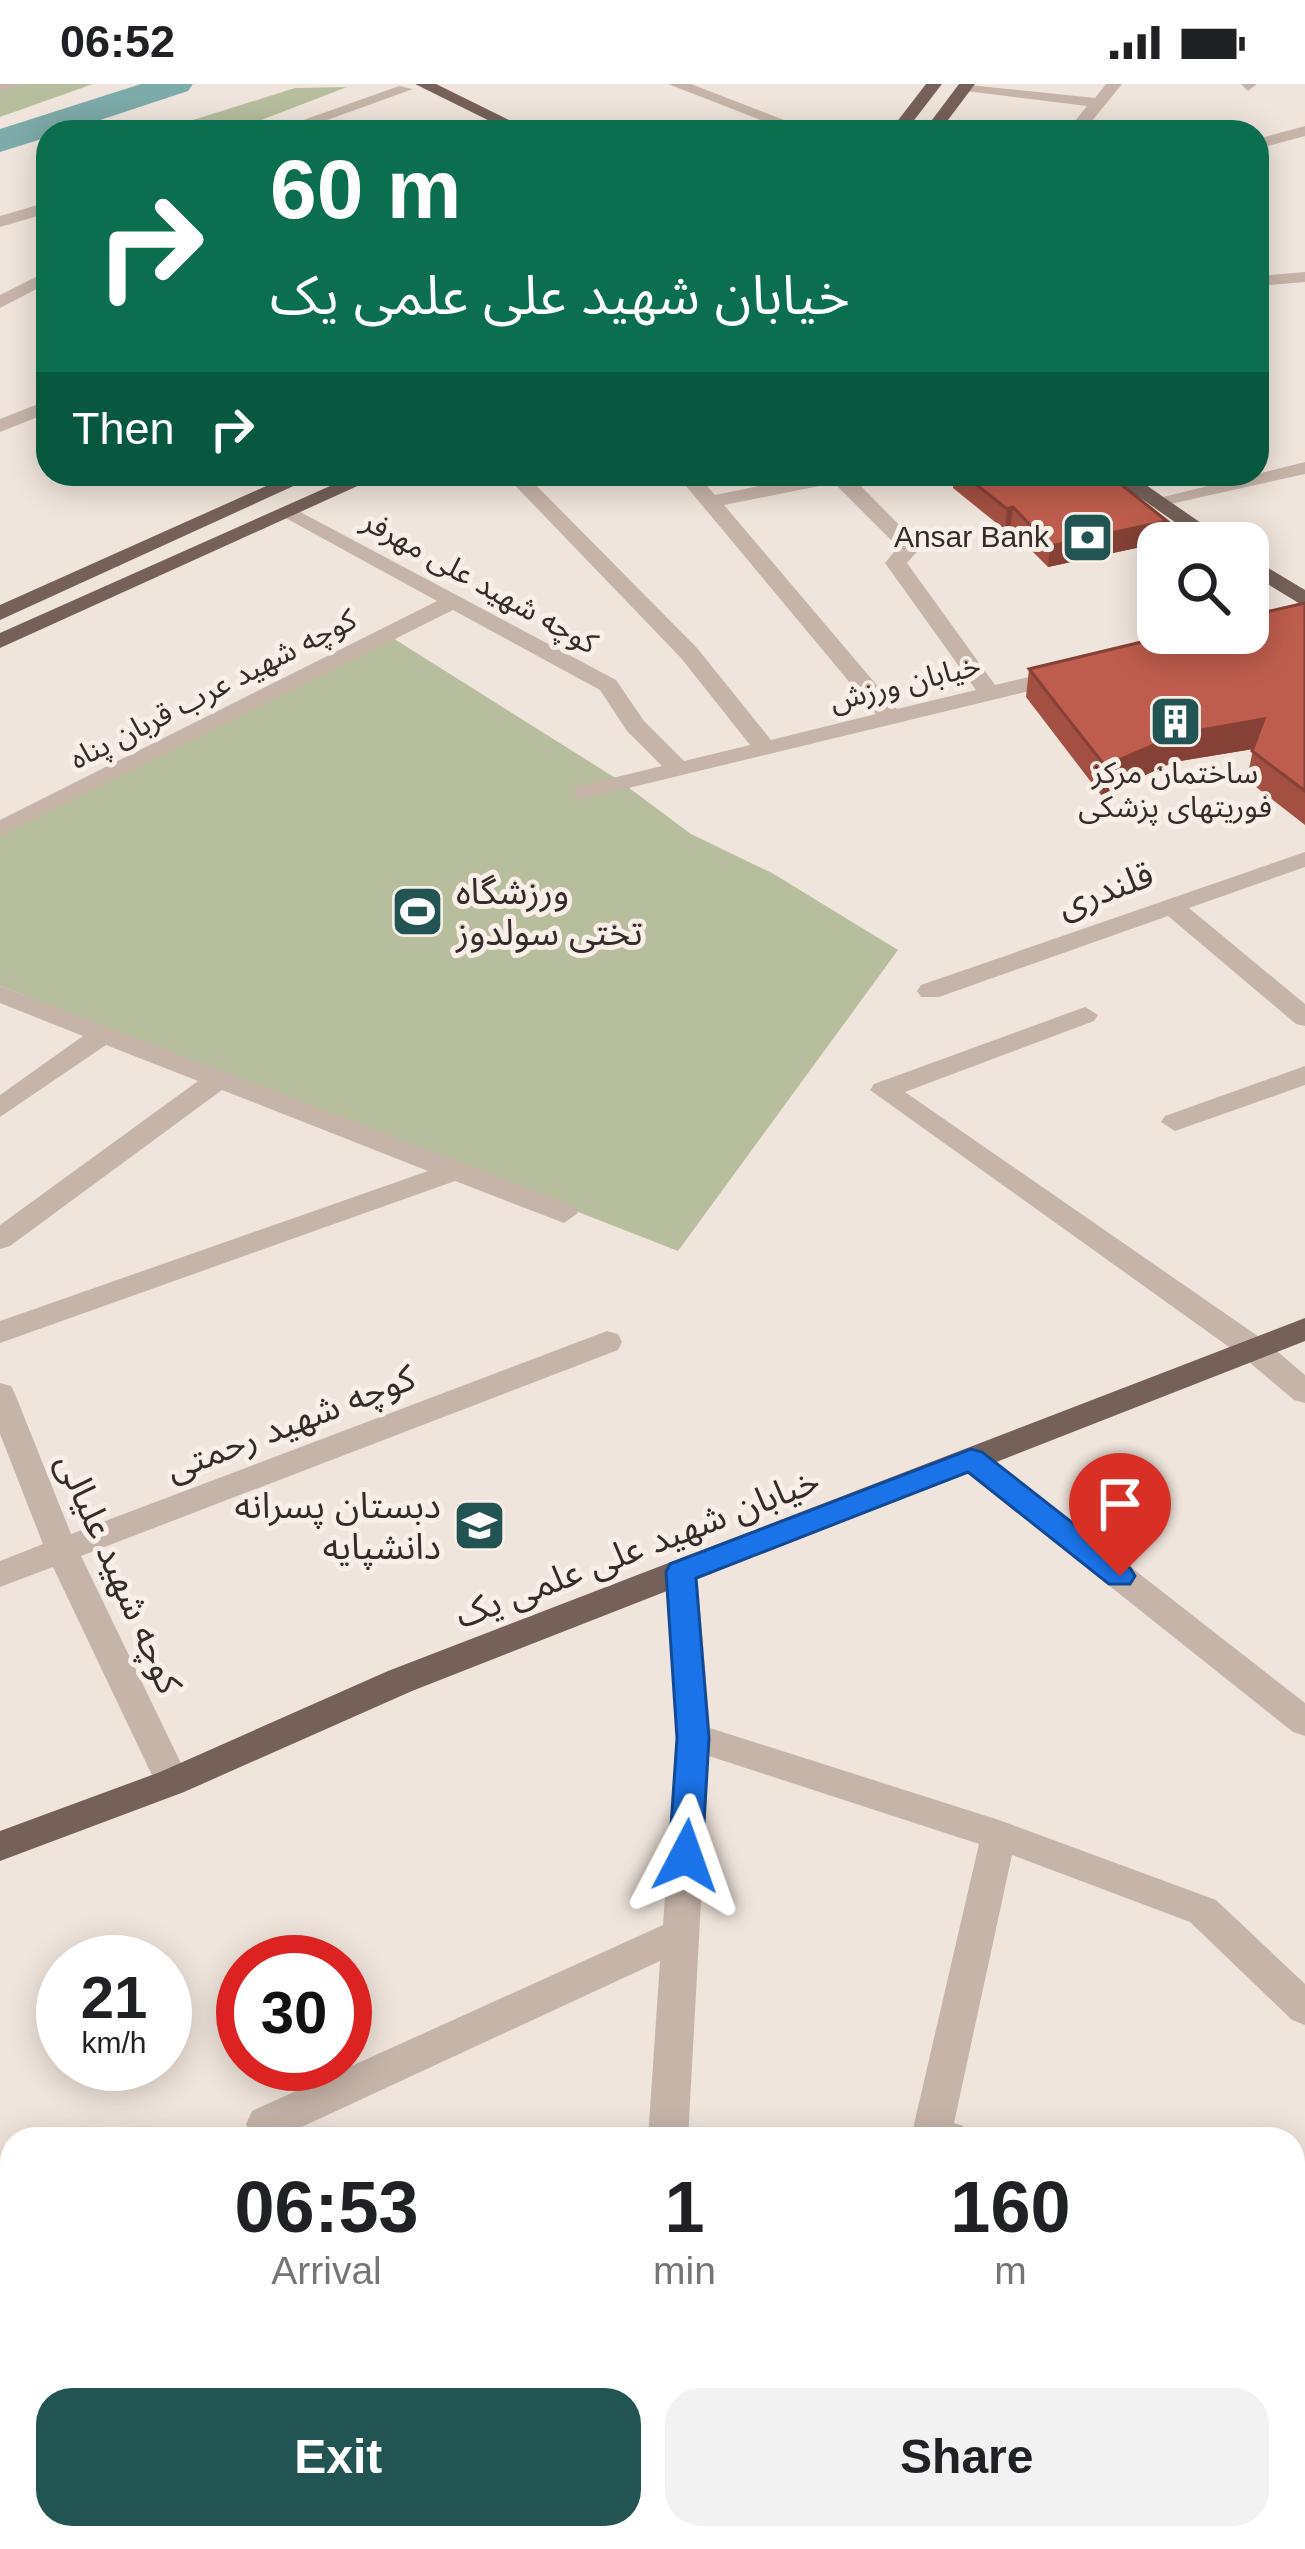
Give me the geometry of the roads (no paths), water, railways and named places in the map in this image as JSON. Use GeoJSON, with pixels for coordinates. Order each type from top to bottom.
{"type":"FeatureCollection","features":[{"type":"Feature","properties":{"kind":"main road"},"geometry":{"type":"LineString","coordinates":[[906,120],[934,84]]}},
{"type":"Feature","properties":{"kind":"main road"},"geometry":{"type":"LineString","coordinates":[[941,120],[967,85]]}},
{"type":"Feature","properties":{"kind":"main road"},"geometry":{"type":"LineString","coordinates":[[407,86],[473,120]]}},
{"type":"Feature","properties":{"kind":"main road"},"geometry":{"type":"LineString","coordinates":[[407,86],[494,120]]}},
{"type":"Feature","properties":{"kind":"main road"},"geometry":{"type":"LineString","coordinates":[[0,613],[283,486]]}},
{"type":"Feature","properties":{"kind":"main road"},"geometry":{"type":"LineString","coordinates":[[0,641],[347,486]]}},
{"type":"Feature","properties":{"kind":"main road"},"geometry":{"type":"LineString","coordinates":[[1134,486],[1188,522]]}},
{"type":"Feature","properties":{"kind":"main road"},"geometry":{"type":"LineString","coordinates":[[1269,576],[1305,600]]}},
{"type":"Feature","properties":{"kind":"main road","name":"خیابان شهید علی علمی یک"},"geometry":{"type":"LineString","coordinates":[[0,1846],[172,1782],[400,1681],[1305,1329]]}},
{"type":"Feature","properties":{"kind":"street"},"geometry":{"type":"LineString","coordinates":[[0,88],[13,84]]}},
{"type":"Feature","properties":{"kind":"street"},"geometry":{"type":"LineString","coordinates":[[676,84],[774,120]]}},
{"type":"Feature","properties":{"kind":"street"},"geometry":{"type":"LineString","coordinates":[[722,101],[739,84]]}},
{"type":"Feature","properties":{"kind":"street"},"geometry":{"type":"LineString","coordinates":[[1084,120],[1114,84]]}},
{"type":"Feature","properties":{"kind":"street"},"geometry":{"type":"LineString","coordinates":[[967,85],[1099,103]]}},
{"type":"Feature","properties":{"kind":"street"},"geometry":{"type":"LineString","coordinates":[[312,120],[407,86]]}},
{"type":"Feature","properties":{"kind":"street"},"geometry":{"type":"LineString","coordinates":[[352,120],[407,86]]}},
{"type":"Feature","properties":{"kind":"street"},"geometry":{"type":"LineString","coordinates":[[1269,142],[1305,131]]}},
{"type":"Feature","properties":{"kind":"street"},"geometry":{"type":"LineString","coordinates":[[1283,139],[1305,150]]}},
{"type":"Feature","properties":{"kind":"street"},"geometry":{"type":"LineString","coordinates":[[0,221],[36,210]]}},
{"type":"Feature","properties":{"kind":"street"},"geometry":{"type":"LineString","coordinates":[[1269,280],[1305,278]]}},
{"type":"Feature","properties":{"kind":"street"},"geometry":{"type":"LineString","coordinates":[[0,302],[36,283]]}},
{"type":"Feature","properties":{"kind":"street"},"geometry":{"type":"LineString","coordinates":[[19,293],[36,297]]}},
{"type":"Feature","properties":{"kind":"street"},"geometry":{"type":"LineString","coordinates":[[0,426],[36,411]]}},
{"type":"Feature","properties":{"kind":"street"},"geometry":{"type":"LineString","coordinates":[[1269,476],[1305,468]]}},
{"type":"Feature","properties":{"kind":"street"},"geometry":{"type":"LineString","coordinates":[[526,486],[689,653],[765,748]]}},
{"type":"Feature","properties":{"kind":"street"},"geometry":{"type":"LineString","coordinates":[[696,486],[892,717]]}},
{"type":"Feature","properties":{"kind":"street"},"geometry":{"type":"LineString","coordinates":[[710,502],[786,486]]}},
{"type":"Feature","properties":{"kind":"street"},"geometry":{"type":"LineString","coordinates":[[849,486],[910,548],[896,563],[990,694]]}},
{"type":"Feature","properties":{"kind":"street"},"geometry":{"type":"LineString","coordinates":[[1157,501],[1224,486]]}},
{"type":"Feature","properties":{"kind":"street","name":"کوچه شهید علی مهرفر"},"geometry":{"type":"LineString","coordinates":[[289,512],[608,685],[634,726],[679,770]]}},
{"type":"Feature","properties":{"kind":"street","name":"کوچه شهید عرب قربان پناه"},"geometry":{"type":"LineString","coordinates":[[0,830],[454,602]]}},
{"type":"Feature","properties":{"kind":"street","name":"خیابان ورزش"},"geometry":{"type":"LineString","coordinates":[[583,792],[1082,672]]}},
{"type":"Feature","properties":{"kind":"street","name":"قلندری"},"geometry":{"type":"LineString","coordinates":[[930,991],[1305,859]]}},
{"type":"Feature","properties":{"kind":"street"},"geometry":{"type":"LineString","coordinates":[[1169,904],[1305,1018]]}},
{"type":"Feature","properties":{"kind":"street"},"geometry":{"type":"LineString","coordinates":[[0,994],[564,1213]]}},
{"type":"Feature","properties":{"kind":"street"},"geometry":{"type":"LineString","coordinates":[[1085,1015],[884,1090],[1254,1349],[1305,1392]]}},
{"type":"Feature","properties":{"kind":"street"},"geometry":{"type":"LineString","coordinates":[[0,1108],[104,1034]]}},
{"type":"Feature","properties":{"kind":"street"},"geometry":{"type":"LineString","coordinates":[[1175,1122],[1305,1075]]}},
{"type":"Feature","properties":{"kind":"street"},"geometry":{"type":"LineString","coordinates":[[0,1239],[219,1079]]}},
{"type":"Feature","properties":{"kind":"street"},"geometry":{"type":"LineString","coordinates":[[0,1332],[456,1171]]}},
{"type":"Feature","properties":{"kind":"street","name":"کوچه شهید رحمتی"},"geometry":{"type":"LineString","coordinates":[[0,1574],[607,1342]]}},
{"type":"Feature","properties":{"kind":"street","name":"کوچه شهید علیالی"},"geometry":{"type":"LineString","coordinates":[[0,1394],[62,1550],[172,1782]]}},
{"type":"Feature","properties":{"kind":"street"},"geometry":{"type":"LineString","coordinates":[[971,1459],[1305,1722]]}},
{"type":"Feature","properties":{"kind":"street"},"geometry":{"type":"LineString","coordinates":[[669,2127],[693,1738],[681,1572]]}},
{"type":"Feature","properties":{"kind":"street"},"geometry":{"type":"LineString","coordinates":[[693,1738],[999,1835],[1203,1911],[1305,2008]]}},
{"type":"Feature","properties":{"kind":"street"},"geometry":{"type":"LineString","coordinates":[[942,2127],[999,1835]]}},
{"type":"Feature","properties":{"kind":"street"},"geometry":{"type":"LineString","coordinates":[[266,2124],[681,1934]]}},
{"type":"Feature","properties":{"kind":"waterway"},"geometry":{"type":"LineString","coordinates":[[65,120],[176,84]]}},
{"type":"Feature","properties":{"kind":"waterway"},"geometry":{"type":"LineString","coordinates":[[0,141],[36,129]]}},
{"type":"Feature","properties":{"kind":"place","name":"Ansar Bank"},"geometry":{"type":"Point","coordinates":[1088,537]}},
{"type":"Feature","properties":{"kind":"place","name":"ساختمان مرکز فوریتهای پزشکی"},"geometry":{"type":"Point","coordinates":[1175,721]}},
{"type":"Feature","properties":{"kind":"place","name":"ورزشگاه تختی سولدوز"},"geometry":{"type":"Point","coordinates":[417,912]}},
{"type":"Feature","properties":{"kind":"place","name":"دبستان پسرانه دانشپایه"},"geometry":{"type":"Point","coordinates":[480,1526]}}]}
